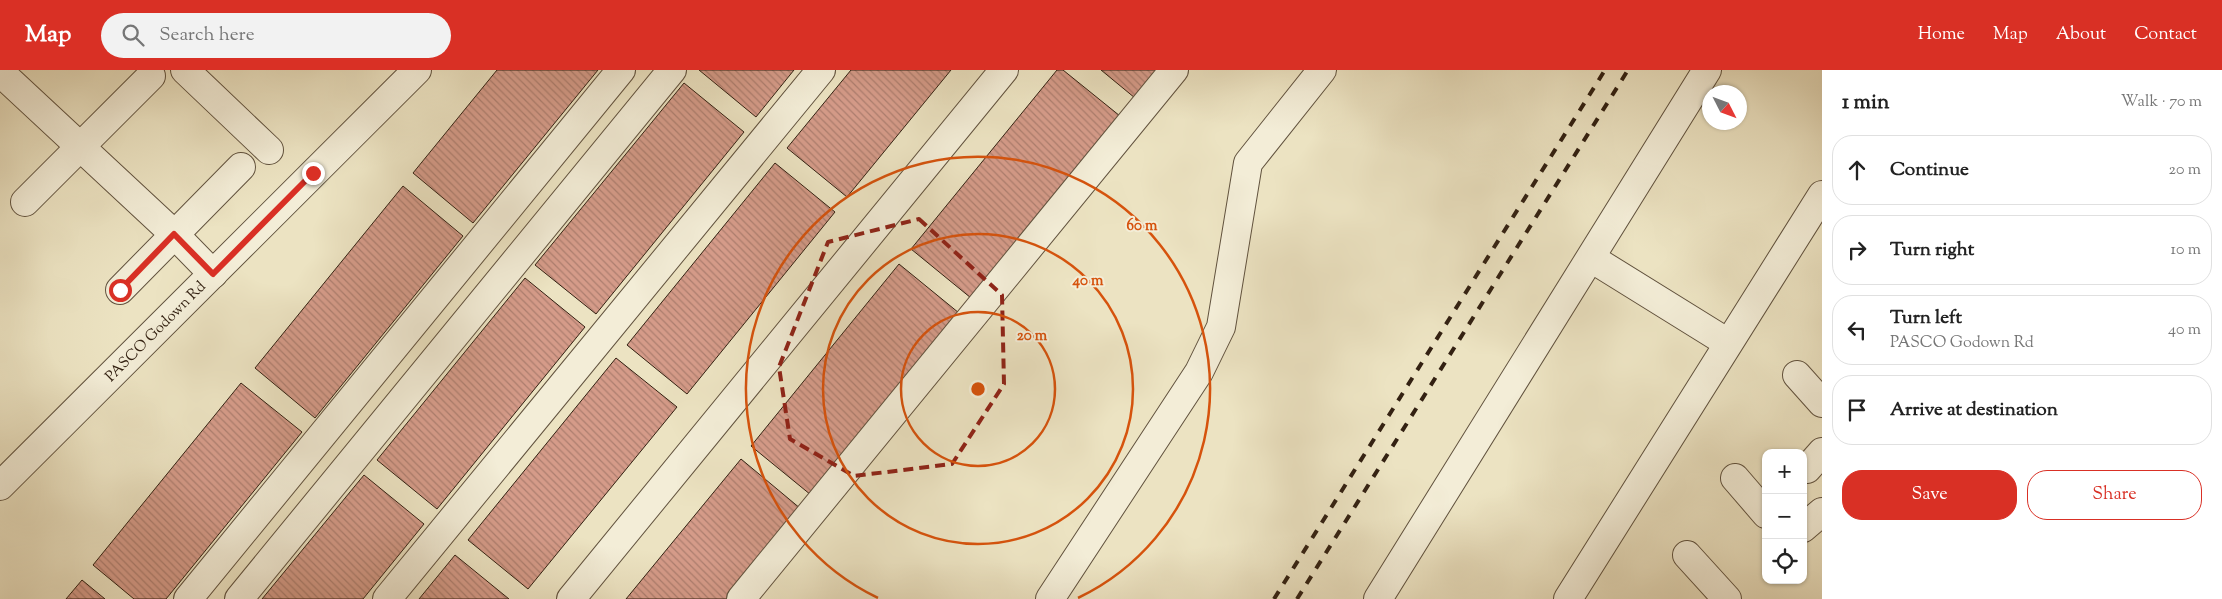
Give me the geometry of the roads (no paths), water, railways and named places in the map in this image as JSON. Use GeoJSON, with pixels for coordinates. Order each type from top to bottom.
{"type":"FeatureCollection","features":[{"type":"Feature","properties":{"kind":"street"},"geometry":{"type":"LineString","coordinates":[[185,70],[269,150]]}},
{"type":"Feature","properties":{"kind":"street","name":"PASCO Godown Rd"},"geometry":{"type":"LineString","coordinates":[[0,486],[417,70]]}},
{"type":"Feature","properties":{"kind":"street"},"geometry":{"type":"LineString","coordinates":[[188,599],[620,70]]}},
{"type":"Feature","properties":{"kind":"street"},"geometry":{"type":"LineString","coordinates":[[239,599],[672,70]]}},
{"type":"Feature","properties":{"kind":"street"},"geometry":{"type":"LineString","coordinates":[[387,599],[821,70]]}},
{"type":"Feature","properties":{"kind":"street"},"geometry":{"type":"LineString","coordinates":[[571,599],[1004,70]]}},
{"type":"Feature","properties":{"kind":"street"},"geometry":{"type":"LineString","coordinates":[[741,599],[1174,70]]}},
{"type":"Feature","properties":{"kind":"street"},"geometry":{"type":"LineString","coordinates":[[1050,599],[1199,372],[1221,328],[1248,163],[1322,70]]}},
{"type":"Feature","properties":{"kind":"street"},"geometry":{"type":"LineString","coordinates":[[1378,599],[1708,70]]}},
{"type":"Feature","properties":{"kind":"street"},"geometry":{"type":"LineString","coordinates":[[0,72],[174,234],[213,274]]}},
{"type":"Feature","properties":{"kind":"street"},"geometry":{"type":"LineString","coordinates":[[25,202],[151,76]]}},
{"type":"Feature","properties":{"kind":"street"},"geometry":{"type":"LineString","coordinates":[[120,290],[241,167]]}},
{"type":"Feature","properties":{"kind":"street"},"geometry":{"type":"LineString","coordinates":[[1568,599],[1822,195]]}},
{"type":"Feature","properties":{"kind":"street"},"geometry":{"type":"LineString","coordinates":[[1591,258],[1728,343]]}},
{"type":"Feature","properties":{"kind":"street"},"geometry":{"type":"LineString","coordinates":[[1797,375],[1822,403]]}},
{"type":"Feature","properties":{"kind":"street"},"geometry":{"type":"LineString","coordinates":[[1735,478],[1762,509]]}},
{"type":"Feature","properties":{"kind":"street"},"geometry":{"type":"LineString","coordinates":[[1807,525],[1822,512]]}},
{"type":"Feature","properties":{"kind":"street"},"geometry":{"type":"LineString","coordinates":[[1687,555],[1727,599]]}},
{"type":"Feature","properties":{"kind":"railway"},"geometry":{"type":"LineString","coordinates":[[1274,599],[1605,70]]}},
{"type":"Feature","properties":{"kind":"railway"},"geometry":{"type":"LineString","coordinates":[[1297,599],[1628,70]]}}]}
